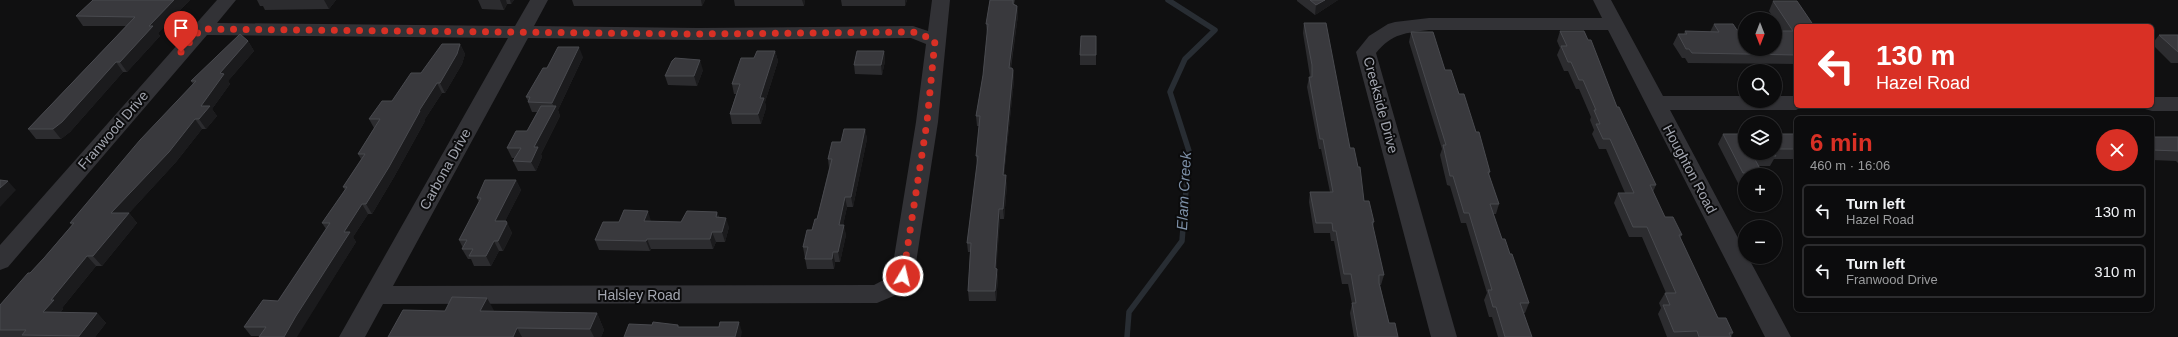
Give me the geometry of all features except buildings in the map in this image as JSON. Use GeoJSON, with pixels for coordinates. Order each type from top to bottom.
{"type":"FeatureCollection","features":[{"type":"Feature","properties":{"kind":"street","name":"Franwood Drive"},"geometry":{"type":"LineString","coordinates":[[0,261],[227,0]]}},
{"type":"Feature","properties":{"kind":"street","name":"Carbona Drive"},"geometry":{"type":"LineString","coordinates":[[352,337],[539,0]]}},
{"type":"Feature","properties":{"kind":"street"},"geometry":{"type":"LineString","coordinates":[[201,29],[698,34],[913,32],[935,40],[941,0]]}},
{"type":"Feature","properties":{"kind":"street","name":"Houghton Road"},"geometry":{"type":"LineString","coordinates":[[1602,0],[1778,337]]}},
{"type":"Feature","properties":{"kind":"street","name":"Creekside Drive"},"geometry":{"type":"LineString","coordinates":[[1444,337],[1366,52],[1376,40],[1396,28],[1429,24],[1614,24]]}},
{"type":"Feature","properties":{"kind":"street","name":"Halsley Road"},"geometry":{"type":"LineString","coordinates":[[375,295],[877,294],[901,282],[903,276],[927,122],[935,40]]}},
{"type":"Feature","properties":{"kind":"street"},"geometry":{"type":"LineString","coordinates":[[1655,102],[1794,103]]}},
{"type":"Feature","properties":{"kind":"street"},"geometry":{"type":"LineString","coordinates":[[2154,104],[2178,104]]}},
{"type":"Feature","properties":{"kind":"waterway","name":"Elam Creek"},"geometry":{"type":"LineString","coordinates":[[1127,337],[1129,312],[1182,241],[1189,151],[1170,92],[1185,59],[1215,30],[1168,0]]}},
{"type":"Feature","properties":{"kind":"route"},"geometry":{"type":"LineString","coordinates":[[181,52],[201,29],[698,34],[913,32],[935,40],[927,122],[903,276]]}}]}
